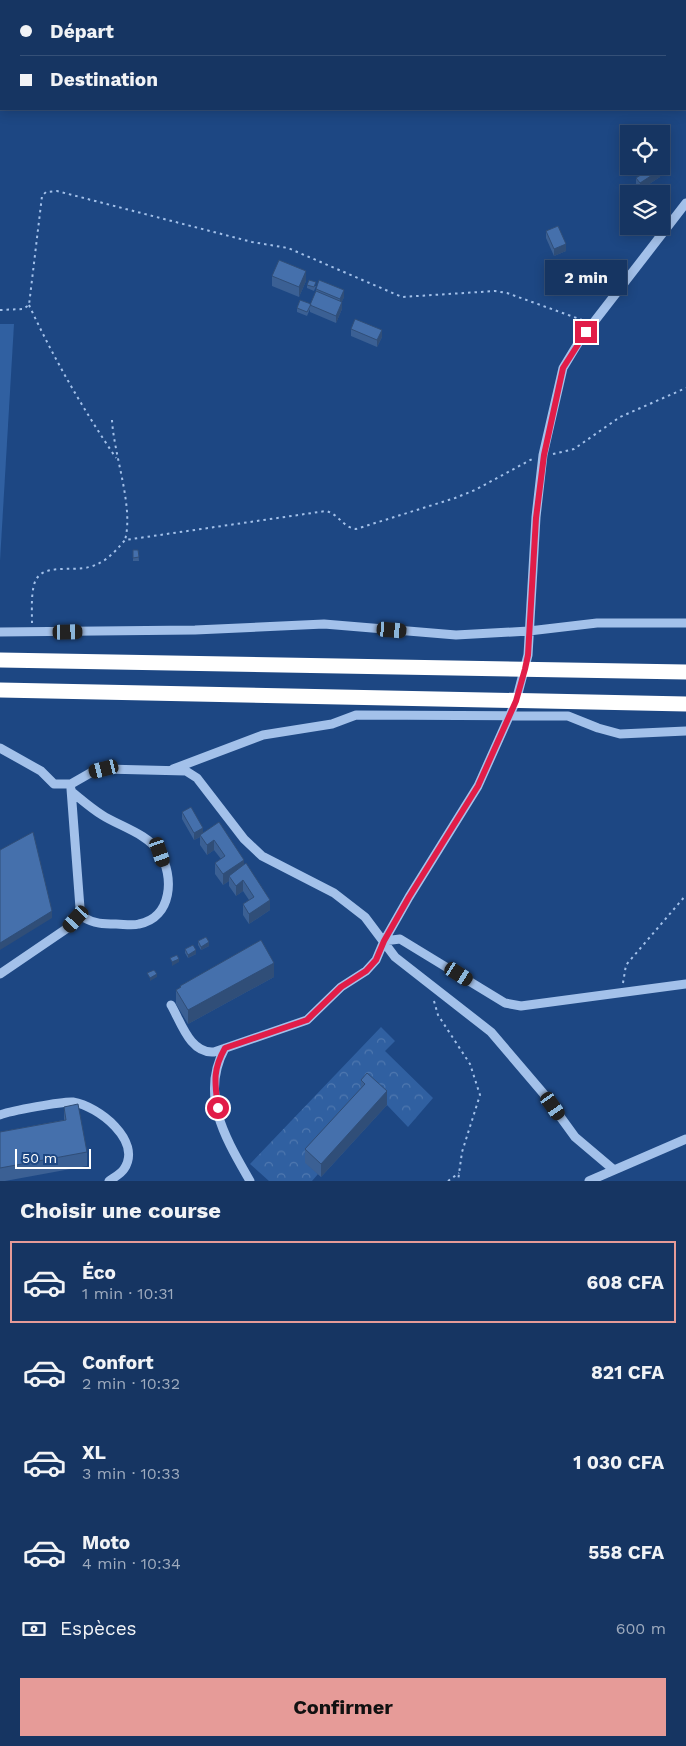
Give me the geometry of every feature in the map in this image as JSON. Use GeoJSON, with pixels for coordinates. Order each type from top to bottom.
{"type":"FeatureCollection","features":[{"type":"Feature","properties":{"kind":"highway"},"geometry":{"type":"LineString","coordinates":[[0,660],[686,672]]}},
{"type":"Feature","properties":{"kind":"highway"},"geometry":{"type":"LineString","coordinates":[[0,690],[513,708],[686,704]]}},
{"type":"Feature","properties":{"kind":"street"},"geometry":{"type":"LineString","coordinates":[[171,1005],[195,1047],[205,1053],[307,1020],[341,987],[366,971],[376,960],[384,941],[478,786],[513,708],[525,669],[536,518],[544,455],[563,368],[592,323],[686,203]]}},
{"type":"Feature","properties":{"kind":"street"},"geometry":{"type":"LineString","coordinates":[[0,632],[195,630],[324,624],[456,635],[529,631],[596,623],[686,623]]}},
{"type":"Feature","properties":{"kind":"street"},"geometry":{"type":"LineString","coordinates":[[168,770],[263,735],[332,724],[356,715],[513,708],[568,716],[598,728],[620,734],[686,730]]}},
{"type":"Feature","properties":{"kind":"street"},"geometry":{"type":"LineString","coordinates":[[0,748],[41,771],[54,784],[71,788],[101,815],[148,842],[160,852],[168,876],[169,893],[165,907],[140,924],[91,922],[83,918],[80,908],[71,788]]}},
{"type":"Feature","properties":{"kind":"street"},"geometry":{"type":"LineString","coordinates":[[71,788],[92,772],[104,769],[186,771],[197,778],[244,839],[262,856],[334,893],[365,917],[395,957],[491,1032],[544,1093],[575,1137],[614,1170]]}},
{"type":"Feature","properties":{"kind":"street"},"geometry":{"type":"LineString","coordinates":[[0,974],[69,927],[76,919],[80,908]]}},
{"type":"Feature","properties":{"kind":"street"},"geometry":{"type":"LineString","coordinates":[[384,941],[400,939],[505,1003],[521,1006],[622,991],[686,984]]}},
{"type":"Feature","properties":{"kind":"street"},"geometry":{"type":"LineString","coordinates":[[225,1048],[217,1063],[214,1078],[220,1124],[224,1135],[250,1181]]}},
{"type":"Feature","properties":{"kind":"street"},"geometry":{"type":"LineString","coordinates":[[0,1115],[72,1102],[111,1121],[124,1139],[128,1152],[128,1161],[123,1171],[109,1181]]}},
{"type":"Feature","properties":{"kind":"street"},"geometry":{"type":"LineString","coordinates":[[589,1181],[686,1139]]}},
{"type":"Feature","properties":{"kind":"path"},"geometry":{"type":"LineString","coordinates":[[116,458],[86,414],[47,345],[29,305],[42,196],[46,192],[57,191],[252,242],[288,248],[402,297],[495,291],[507,293],[592,323]]}},
{"type":"Feature","properties":{"kind":"path"},"geometry":{"type":"LineString","coordinates":[[0,310],[23,309],[29,305]]}},
{"type":"Feature","properties":{"kind":"path"},"geometry":{"type":"LineString","coordinates":[[125,540],[326,511],[333,512],[347,528],[356,529],[456,498],[544,455],[574,449],[620,417],[686,388]]}},
{"type":"Feature","properties":{"kind":"path"},"geometry":{"type":"LineString","coordinates":[[31,632],[34,584],[38,576],[47,570],[88,567],[110,558],[125,540],[128,528],[126,508],[116,458],[112,420]]}},
{"type":"Feature","properties":{"kind":"path"},"geometry":{"type":"LineString","coordinates":[[622,991],[626,965],[686,895]]}},
{"type":"Feature","properties":{"kind":"path"},"geometry":{"type":"LineString","coordinates":[[429,984],[438,1015],[470,1064],[480,1095],[462,1152],[458,1181]]}},
{"type":"Feature","properties":{"kind":"path"},"geometry":{"type":"LineString","coordinates":[[448,1181],[459,1172]]}},
{"type":"Feature","properties":{"kind":"green space"},"geometry":{"type":"Polygon","coordinates":[[[0,324],[14,324],[0,561],[0,324]]]}},
{"type":"Feature","properties":{"kind":"green space"},"geometry":{"type":"Polygon","coordinates":[[[381,1027],[395,1041],[385,1051],[433,1098],[408,1127],[387,1105],[306,1163],[318,1174],[312,1181],[269,1181],[250,1164],[381,1027]]]}},
{"type":"Feature","properties":{"kind":"building"},"geometry":{"type":"Polygon","coordinates":[[[641,175],[652,175],[640,183],[636,178],[641,175]]]}},
{"type":"Feature","properties":{"kind":"building"},"geometry":{"type":"Polygon","coordinates":[[[558,226],[566,244],[554,249],[546,231],[558,226]]]}},
{"type":"Feature","properties":{"kind":"building"},"geometry":{"type":"Polygon","coordinates":[[[279,260],[306,271],[299,287],[272,276],[279,260]]]}},
{"type":"Feature","properties":{"kind":"building"},"geometry":{"type":"Polygon","coordinates":[[[309,280],[316,282],[314,287],[307,285],[309,280]]]}},
{"type":"Feature","properties":{"kind":"building"},"geometry":{"type":"Polygon","coordinates":[[[319,280],[344,290],[340,299],[316,289],[319,280]]]}},
{"type":"Feature","properties":{"kind":"building"},"geometry":{"type":"Polygon","coordinates":[[[316,291],[342,302],[336,316],[310,305],[316,291]]]}},
{"type":"Feature","properties":{"kind":"building"},"geometry":{"type":"Polygon","coordinates":[[[300,300],[311,304],[307,312],[297,308],[300,300]]]}},
{"type":"Feature","properties":{"kind":"building"},"geometry":{"type":"Polygon","coordinates":[[[355,319],[382,330],[377,340],[351,329],[355,319]]]}},
{"type":"Feature","properties":{"kind":"building"},"geometry":{"type":"Polygon","coordinates":[[[133,550],[138,550],[139,557],[133,558],[133,550]]]}},
{"type":"Feature","properties":{"kind":"building"},"geometry":{"type":"Polygon","coordinates":[[[191,807],[203,828],[194,833],[182,812],[191,807]]]}},
{"type":"Feature","properties":{"kind":"building"},"geometry":{"type":"Polygon","coordinates":[[[219,822],[244,860],[223,874],[215,863],[225,856],[214,840],[207,845],[200,835],[219,822]]]}},
{"type":"Feature","properties":{"kind":"building"},"geometry":{"type":"Polygon","coordinates":[[[33,832],[52,911],[0,943],[0,850],[33,832]]]}},
{"type":"Feature","properties":{"kind":"building"},"geometry":{"type":"Polygon","coordinates":[[[246,863],[270,900],[249,914],[243,904],[254,897],[243,880],[236,886],[229,876],[246,863]]]}},
{"type":"Feature","properties":{"kind":"building"},"geometry":{"type":"Polygon","coordinates":[[[206,937],[209,942],[201,947],[198,941],[206,937]]]}},
{"type":"Feature","properties":{"kind":"building"},"geometry":{"type":"Polygon","coordinates":[[[261,940],[274,963],[188,1010],[176,990],[180,986],[261,940]]]}},
{"type":"Feature","properties":{"kind":"building"},"geometry":{"type":"Polygon","coordinates":[[[193,945],[196,950],[188,955],[185,949],[193,945]]]}},
{"type":"Feature","properties":{"kind":"building"},"geometry":{"type":"Polygon","coordinates":[[[177,955],[179,959],[172,962],[170,958],[177,955]]]}},
{"type":"Feature","properties":{"kind":"building"},"geometry":{"type":"Polygon","coordinates":[[[154,970],[157,974],[150,978],[147,973],[154,970]]]}},
{"type":"Feature","properties":{"kind":"building"},"geometry":{"type":"Polygon","coordinates":[[[367,1073],[387,1091],[321,1164],[305,1149],[365,1084],[361,1080],[367,1073]]]}},
{"type":"Feature","properties":{"kind":"building"},"geometry":{"type":"Polygon","coordinates":[[[78,1104],[87,1152],[0,1168],[0,1132],[66,1120],[64,1107],[78,1104]]]}},
{"type":"Feature","properties":{"kind":"route"},"geometry":{"type":"LineString","coordinates":[[218,1108],[214,1078],[217,1063],[225,1048],[292,1027],[307,1020],[341,987],[366,971],[376,960],[384,941],[409,897],[478,786],[516,701],[525,669],[528,655],[536,518],[544,455],[556,391],[563,368],[586,332]]}}]}
